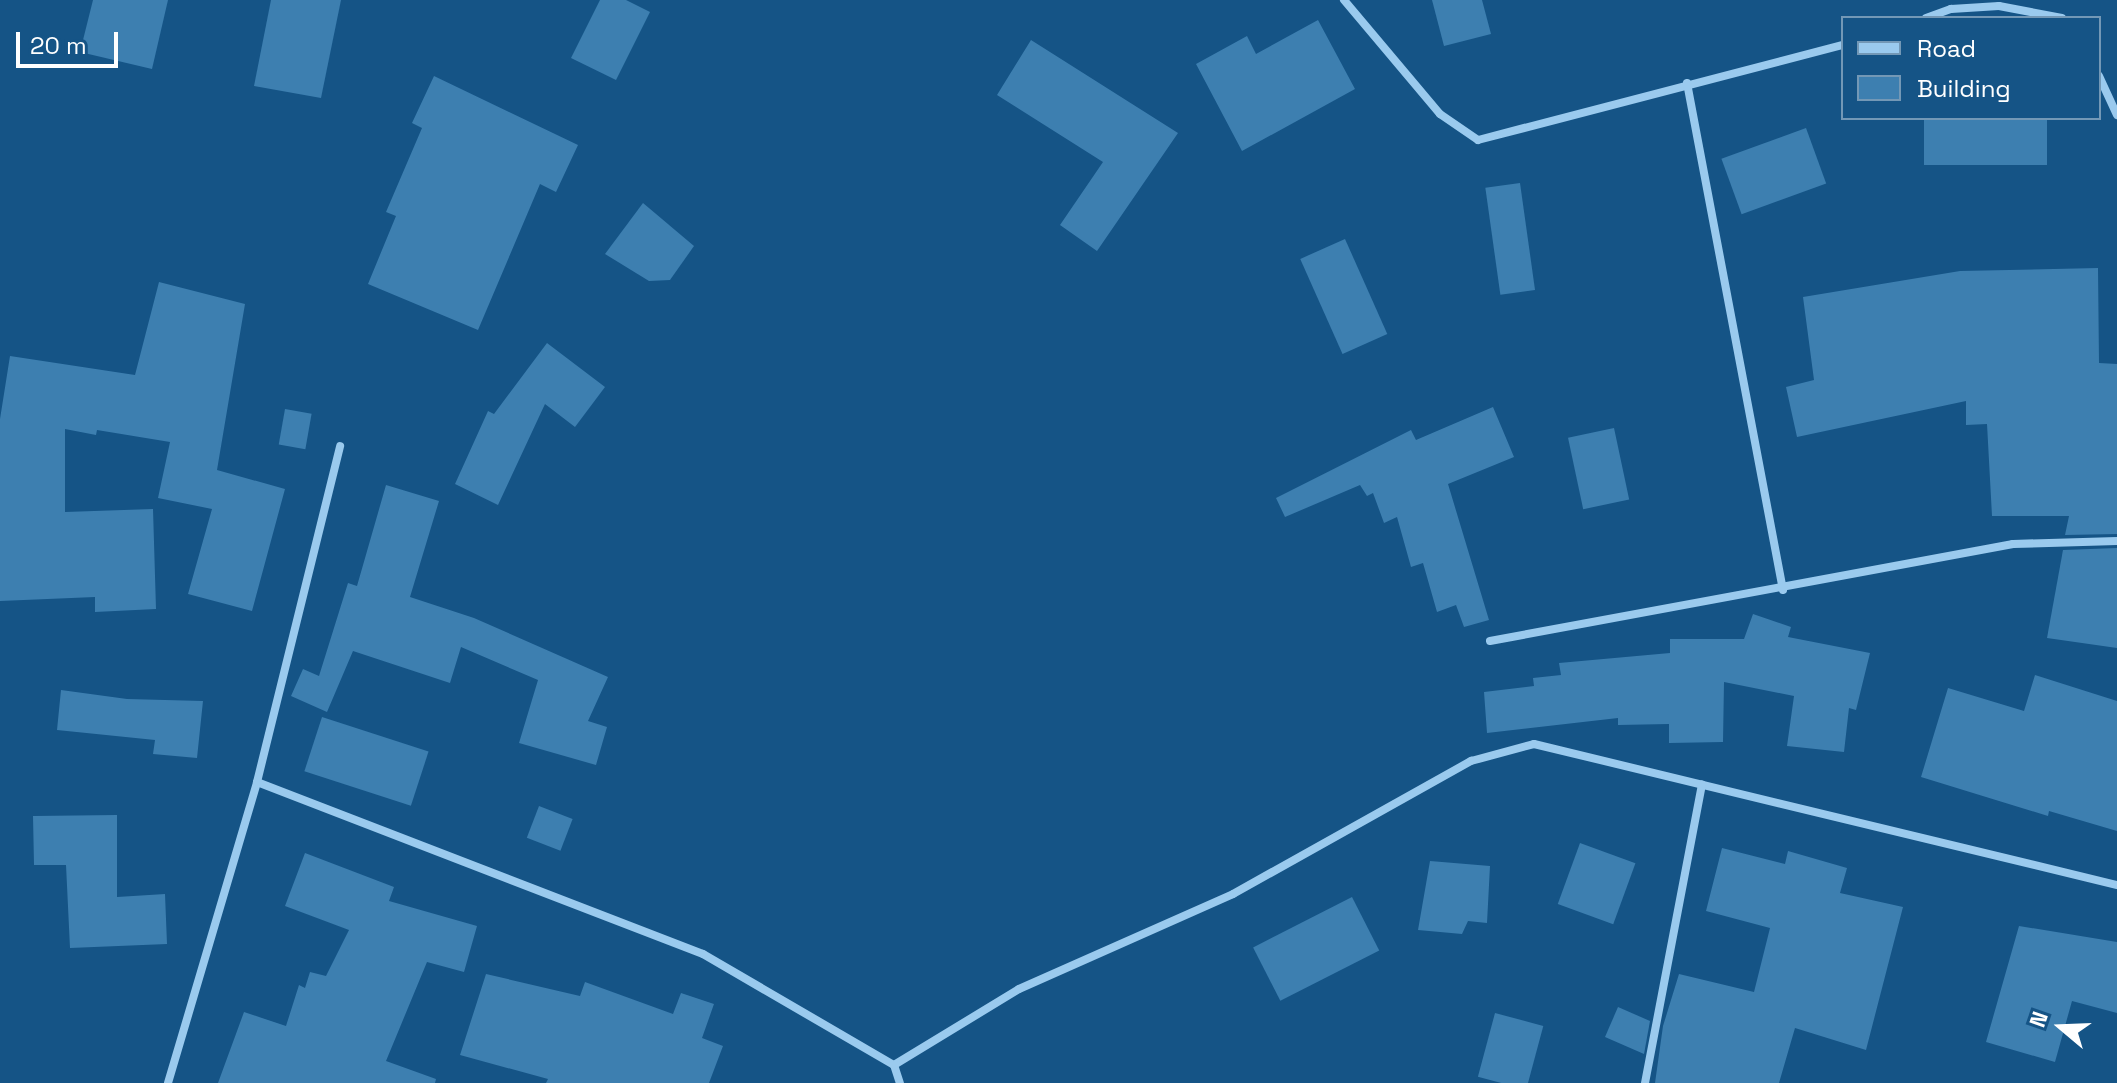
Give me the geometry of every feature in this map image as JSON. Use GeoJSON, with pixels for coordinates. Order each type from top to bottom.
{"type":"FeatureCollection","features":[{"type":"Feature","properties":{"kind":"street"},"geometry":{"type":"LineString","coordinates":[[1344,0],[1440,114],[1478,140],[1687,83],[1841,45]]}},
{"type":"Feature","properties":{"kind":"street"},"geometry":{"type":"LineString","coordinates":[[1932,16],[1951,9],[1999,6],[2052,16]]}},
{"type":"Feature","properties":{"kind":"street"},"geometry":{"type":"LineString","coordinates":[[2101,80],[2117,115]]}},
{"type":"Feature","properties":{"kind":"street"},"geometry":{"type":"LineString","coordinates":[[1687,83],[1783,590]]}},
{"type":"Feature","properties":{"kind":"street"},"geometry":{"type":"LineString","coordinates":[[168,1083],[257,782],[340,446]]}},
{"type":"Feature","properties":{"kind":"street"},"geometry":{"type":"LineString","coordinates":[[1490,641],[1783,590],[2013,544],[2117,541]]}},
{"type":"Feature","properties":{"kind":"street"},"geometry":{"type":"LineString","coordinates":[[894,1065],[1019,989],[1233,894],[1471,761],[1534,744],[2117,885]]}},
{"type":"Feature","properties":{"kind":"street"},"geometry":{"type":"LineString","coordinates":[[257,782],[703,954],[894,1065],[900,1083]]}},
{"type":"Feature","properties":{"kind":"street"},"geometry":{"type":"LineString","coordinates":[[1645,1083],[1702,784]]}},
{"type":"Feature","properties":{"kind":"building"},"geometry":{"type":"Polygon","coordinates":[[[93,0],[168,0],[152,69],[80,52],[93,0]]]}},
{"type":"Feature","properties":{"kind":"building"},"geometry":{"type":"Polygon","coordinates":[[[271,0],[341,0],[321,98],[254,86],[271,0]]]}},
{"type":"Feature","properties":{"kind":"building"},"geometry":{"type":"Polygon","coordinates":[[[600,0],[626,0],[650,12],[616,80],[571,58],[600,0]]]}},
{"type":"Feature","properties":{"kind":"building"},"geometry":{"type":"Polygon","coordinates":[[[1432,0],[1482,0],[1491,34],[1444,46],[1432,0]]]}},
{"type":"Feature","properties":{"kind":"building"},"geometry":{"type":"Polygon","coordinates":[[[1318,20],[1355,89],[1242,151],[1196,64],[1247,36],[1256,54],[1318,20]]]}},
{"type":"Feature","properties":{"kind":"building"},"geometry":{"type":"Polygon","coordinates":[[[1031,40],[1178,133],[1097,251],[1060,225],[1103,162],[997,95],[1031,40]]]}},
{"type":"Feature","properties":{"kind":"building"},"geometry":{"type":"Polygon","coordinates":[[[434,76],[578,145],[556,192],[540,184],[478,330],[368,284],[396,216],[386,212],[422,128],[412,123],[434,76]]]}},
{"type":"Feature","properties":{"kind":"building"},"geometry":{"type":"Polygon","coordinates":[[[1924,120],[2047,120],[2047,165],[1924,165],[1924,120]]]}},
{"type":"Feature","properties":{"kind":"building"},"geometry":{"type":"Polygon","coordinates":[[[1806,128],[1826,183],[1742,214],[1721,159],[1806,128]]]}},
{"type":"Feature","properties":{"kind":"building"},"geometry":{"type":"Polygon","coordinates":[[[1520,183],[1535,290],[1500,295],[1485,188],[1520,183]]]}},
{"type":"Feature","properties":{"kind":"building"},"geometry":{"type":"Polygon","coordinates":[[[643,203],[694,246],[670,280],[649,281],[605,254],[643,203]]]}},
{"type":"Feature","properties":{"kind":"building"},"geometry":{"type":"Polygon","coordinates":[[[1345,239],[1387,334],[1343,354],[1300,259],[1345,239]]]}},
{"type":"Feature","properties":{"kind":"building"},"geometry":{"type":"Polygon","coordinates":[[[2098,268],[2099,363],[2117,364],[2117,534],[2065,535],[2069,516],[1992,516],[1987,424],[1966,425],[1966,401],[1797,437],[1786,387],[1814,380],[1803,297],[1960,271],[2098,268]]]}},
{"type":"Feature","properties":{"kind":"building"},"geometry":{"type":"Polygon","coordinates":[[[159,282],[245,304],[217,470],[285,489],[252,611],[188,594],[212,509],[158,498],[170,442],[97,430],[96,435],[65,429],[65,512],[153,509],[156,609],[95,612],[95,597],[0,601],[0,419],[10,356],[135,375],[159,282]]]}},
{"type":"Feature","properties":{"kind":"building"},"geometry":{"type":"Polygon","coordinates":[[[547,343],[605,387],[575,427],[545,404],[498,505],[455,484],[488,411],[494,414],[547,343]]]}},
{"type":"Feature","properties":{"kind":"building"},"geometry":{"type":"Polygon","coordinates":[[[1493,407],[1514,457],[1448,484],[1489,620],[1464,627],[1456,605],[1437,612],[1423,563],[1411,567],[1397,517],[1384,523],[1373,493],[1367,496],[1360,485],[1285,517],[1276,498],[1411,430],[1416,440],[1493,407]]]}},
{"type":"Feature","properties":{"kind":"building"},"geometry":{"type":"Polygon","coordinates":[[[285,409],[312,414],[305,449],[279,444],[285,409]]]}},
{"type":"Feature","properties":{"kind":"building"},"geometry":{"type":"Polygon","coordinates":[[[1614,428],[1629,499],[1583,509],[1568,438],[1614,428]]]}},
{"type":"Feature","properties":{"kind":"building"},"geometry":{"type":"Polygon","coordinates":[[[386,485],[439,501],[410,597],[474,618],[608,677],[588,721],[607,727],[596,765],[519,743],[538,680],[461,647],[450,683],[353,651],[327,712],[291,696],[303,669],[319,676],[348,583],[357,586],[386,485]]]}},
{"type":"Feature","properties":{"kind":"building"},"geometry":{"type":"Polygon","coordinates":[[[2117,548],[2117,648],[2047,638],[2063,550],[2117,548]]]}},
{"type":"Feature","properties":{"kind":"building"},"geometry":{"type":"Polygon","coordinates":[[[1753,614],[1791,627],[1788,637],[1870,653],[1856,710],[1849,708],[1844,752],[1787,746],[1794,696],[1724,682],[1723,742],[1669,743],[1669,724],[1618,725],[1618,718],[1487,733],[1484,692],[1534,686],[1533,678],[1561,675],[1559,663],[1670,653],[1670,639],[1744,639],[1753,614]]]}},
{"type":"Feature","properties":{"kind":"building"},"geometry":{"type":"Polygon","coordinates":[[[2035,675],[2117,701],[2117,831],[2049,811],[2048,816],[1921,777],[1948,688],[2024,711],[2035,675]]]}},
{"type":"Feature","properties":{"kind":"building"},"geometry":{"type":"Polygon","coordinates":[[[61,690],[127,699],[203,701],[197,758],[153,754],[155,740],[57,730],[61,690]]]}},
{"type":"Feature","properties":{"kind":"building"},"geometry":{"type":"Polygon","coordinates":[[[322,717],[429,752],[411,806],[304,771],[322,717]]]}},
{"type":"Feature","properties":{"kind":"building"},"geometry":{"type":"Polygon","coordinates":[[[539,806],[573,819],[560,851],[527,838],[539,806]]]}},
{"type":"Feature","properties":{"kind":"building"},"geometry":{"type":"Polygon","coordinates":[[[117,815],[117,897],[165,894],[167,944],[70,948],[66,865],[34,865],[33,816],[117,815]]]}},
{"type":"Feature","properties":{"kind":"building"},"geometry":{"type":"Polygon","coordinates":[[[1580,843],[1635,863],[1613,924],[1558,904],[1580,843]]]}},
{"type":"Feature","properties":{"kind":"building"},"geometry":{"type":"Polygon","coordinates":[[[1722,848],[1785,864],[1788,851],[1847,868],[1840,893],[1903,907],[1866,1050],[1795,1028],[1779,1083],[1655,1083],[1663,1026],[1679,974],[1754,992],[1770,928],[1706,911],[1722,848]]]}},
{"type":"Feature","properties":{"kind":"building"},"geometry":{"type":"Polygon","coordinates":[[[305,853],[394,887],[389,901],[477,926],[464,972],[427,962],[386,1061],[436,1079],[435,1083],[218,1083],[244,1012],[286,1026],[299,985],[305,988],[310,972],[326,976],[349,930],[285,906],[305,853]]]}},
{"type":"Feature","properties":{"kind":"building"},"geometry":{"type":"Polygon","coordinates":[[[1430,861],[1490,866],[1487,923],[1468,921],[1462,934],[1418,930],[1430,861]]]}},
{"type":"Feature","properties":{"kind":"building"},"geometry":{"type":"Polygon","coordinates":[[[1352,897],[1379,950],[1280,1001],[1253,947],[1352,897]]]}},
{"type":"Feature","properties":{"kind":"building"},"geometry":{"type":"Polygon","coordinates":[[[2019,926],[2117,942],[2117,1013],[2072,1001],[2055,1062],[1986,1042],[2019,926]]]}},
{"type":"Feature","properties":{"kind":"building"},"geometry":{"type":"Polygon","coordinates":[[[486,974],[580,996],[585,982],[673,1014],[681,993],[714,1004],[702,1038],[723,1046],[709,1083],[546,1083],[548,1079],[460,1055],[486,974]]]}},
{"type":"Feature","properties":{"kind":"building"},"geometry":{"type":"Polygon","coordinates":[[[1618,1007],[1650,1021],[1644,1054],[1605,1037],[1618,1007]]]}},
{"type":"Feature","properties":{"kind":"building"},"geometry":{"type":"Polygon","coordinates":[[[1495,1013],[1543,1026],[1528,1083],[1501,1083],[1478,1077],[1495,1013]]]}}]}
